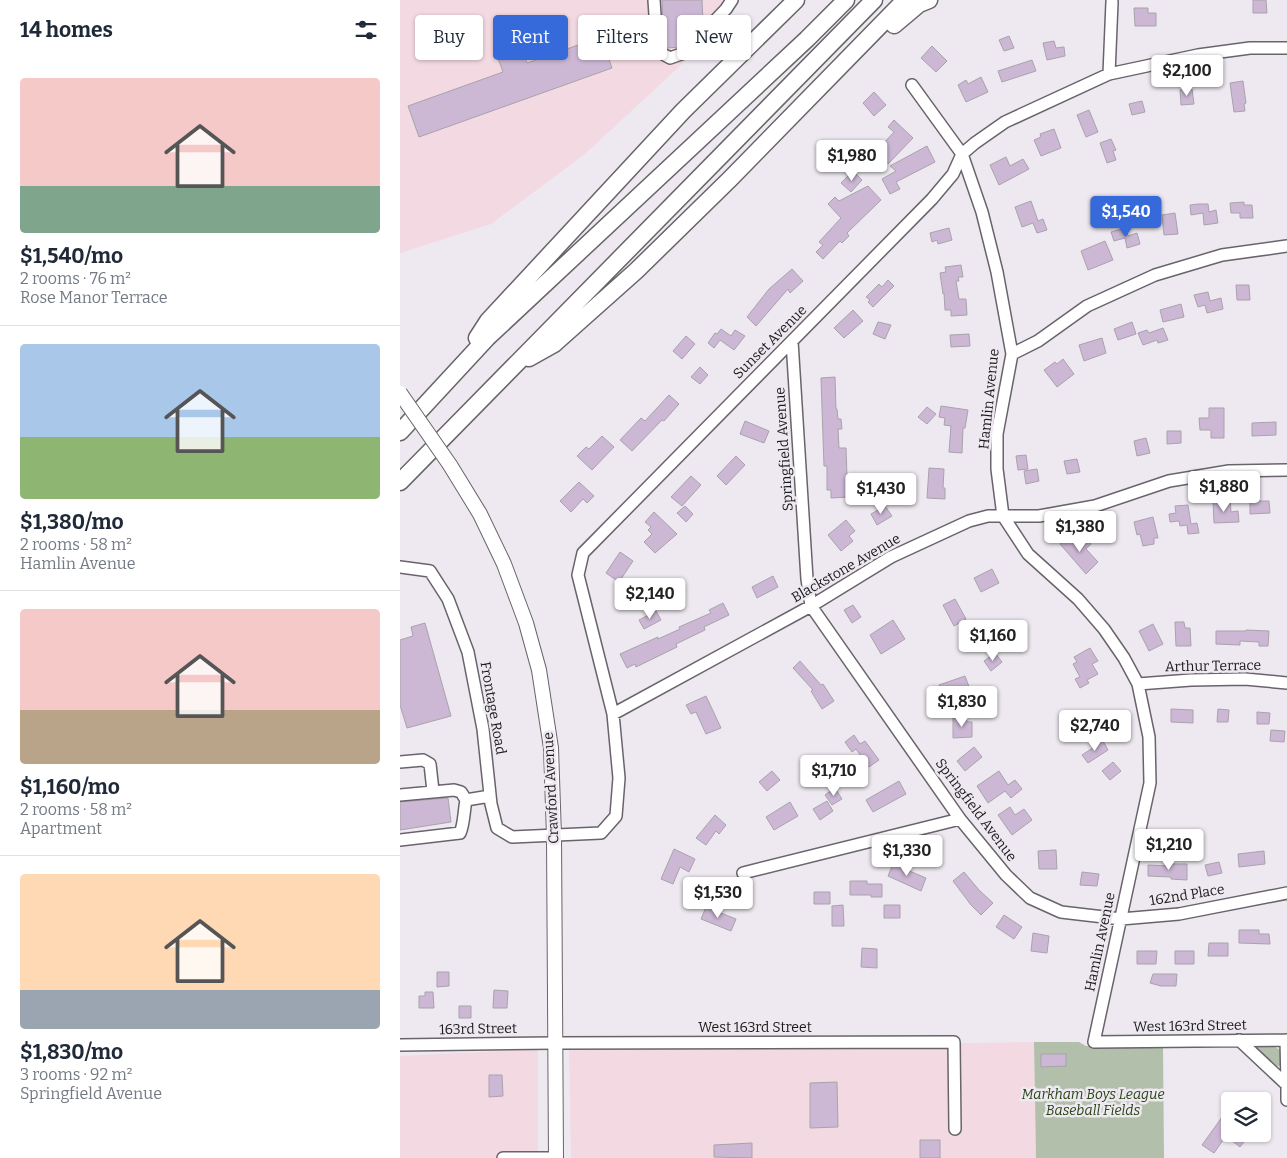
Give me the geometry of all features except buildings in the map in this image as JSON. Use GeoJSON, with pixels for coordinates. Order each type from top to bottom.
{"type":"FeatureCollection","features":[{"type":"Feature","properties":{"kind":"highway"},"geometry":{"type":"LineString","coordinates":[[716,78],[781,0]]}},
{"type":"Feature","properties":{"kind":"highway"},"geometry":{"type":"LineString","coordinates":[[447,381],[488,321],[683,111],[796,0]]}},
{"type":"Feature","properties":{"kind":"highway"},"geometry":{"type":"LineString","coordinates":[[400,432],[487,338],[807,39],[846,0]]}},
{"type":"Feature","properties":{"kind":"highway"},"geometry":{"type":"LineString","coordinates":[[400,482],[874,0]]}},
{"type":"Feature","properties":{"kind":"highway"},"geometry":{"type":"LineString","coordinates":[[512,367],[554,344],[636,271],[737,173],[906,0]]}},
{"type":"Feature","properties":{"kind":"highway"},"geometry":{"type":"LineString","coordinates":[[824,84],[919,4],[929,0]]}},
{"type":"Feature","properties":{"kind":"main road","name":"Crawford Avenue"},"geometry":{"type":"LineString","coordinates":[[400,393],[450,465],[480,514],[504,564],[526,623],[539,670],[552,748],[556,1158]]}},
{"type":"Feature","properties":{"kind":"street"},"geometry":{"type":"LineString","coordinates":[[654,0],[657,45],[661,53],[670,58],[684,53],[726,9],[732,0]]}},
{"type":"Feature","properties":{"kind":"street"},"geometry":{"type":"LineString","coordinates":[[1109,74],[1112,2]]}},
{"type":"Feature","properties":{"kind":"street","name":"Sunset Avenue"},"geometry":{"type":"LineString","coordinates":[[554,836],[601,833],[616,816],[619,778],[613,714],[578,575],[583,553],[932,199],[953,174],[962,154],[1005,122],[1109,74],[1198,56],[1250,48],[1287,48]]}},
{"type":"Feature","properties":{"kind":"street","name":"Hamlin Avenue"},"geometry":{"type":"LineString","coordinates":[[912,84],[962,154],[985,221],[997,272],[1012,354],[997,434],[997,469],[1003,516],[1028,554],[1078,599],[1104,629],[1124,658],[1138,684],[1148,737],[1150,784],[1094,1042]]}},
{"type":"Feature","properties":{"kind":"street"},"geometry":{"type":"LineString","coordinates":[[1012,354],[1038,341],[1087,306],[1155,275],[1222,255],[1287,246]]}},
{"type":"Feature","properties":{"kind":"street","name":"Springfield Avenue"},"geometry":{"type":"LineString","coordinates":[[792,341],[807,579],[812,606],[960,819],[1006,875],[1030,898],[1061,912],[1121,919]]}},
{"type":"Feature","properties":{"kind":"street","name":"Blackstone Avenue"},"geometry":{"type":"LineString","coordinates":[[613,714],[812,606],[891,557],[969,521],[988,516],[1039,516],[1095,506],[1169,481],[1229,471],[1287,470]]}},
{"type":"Feature","properties":{"kind":"street","name":"Frontage Road"},"geometry":{"type":"LineString","coordinates":[[400,567],[430,571],[448,599],[468,652],[483,729],[490,796],[497,828],[512,837],[554,836]]}},
{"type":"Feature","properties":{"kind":"street","name":"Arthur Terrace"},"geometry":{"type":"LineString","coordinates":[[1138,684],[1245,678],[1287,683]]}},
{"type":"Feature","properties":{"kind":"street"},"geometry":{"type":"LineString","coordinates":[[400,762],[423,760],[430,764],[434,791]]}},
{"type":"Feature","properties":{"kind":"street"},"geometry":{"type":"LineString","coordinates":[[400,795],[434,791],[461,792],[466,800],[462,819],[464,827],[460,833],[400,840]]}},
{"type":"Feature","properties":{"kind":"street"},"geometry":{"type":"LineString","coordinates":[[466,800],[490,796]]}},
{"type":"Feature","properties":{"kind":"street"},"geometry":{"type":"LineString","coordinates":[[743,873],[960,819]]}},
{"type":"Feature","properties":{"kind":"street","name":"162nd Place"},"geometry":{"type":"LineString","coordinates":[[1121,919],[1179,914],[1287,893]]}},
{"type":"Feature","properties":{"kind":"street"},"geometry":{"type":"LineString","coordinates":[[1239,1040],[1287,1085]]}},
{"type":"Feature","properties":{"kind":"street"},"geometry":{"type":"LineString","coordinates":[[1286,1040],[1287,1100]]}},
{"type":"Feature","properties":{"kind":"street","name":"West 163rd Street"},"geometry":{"type":"LineString","coordinates":[[1094,1042],[1286,1040]]}},
{"type":"Feature","properties":{"kind":"street","name":"West 163rd Street"},"geometry":{"type":"LineString","coordinates":[[556,1042],[954,1042],[955,1129]]}},
{"type":"Feature","properties":{"kind":"street","name":"163rd Street"},"geometry":{"type":"LineString","coordinates":[[400,1045],[556,1042]]}},
{"type":"Feature","properties":{"kind":"street"},"geometry":{"type":"LineString","coordinates":[[504,1158],[556,1158]]}},
{"type":"Feature","properties":{"kind":"shaded area"},"geometry":{"type":"Polygon","coordinates":[[[400,0],[740,0],[726,15],[677,15],[677,60],[686,60],[585,154],[491,224],[400,253],[400,0]]]}},
{"type":"Feature","properties":{"kind":"shaded area"},"geometry":{"type":"Polygon","coordinates":[[[1034,1042],[1036,1158],[571,1158],[569,1049],[1034,1042]]]}},
{"type":"Feature","properties":{"kind":"shaded area"},"geometry":{"type":"Polygon","coordinates":[[[538,1049],[538,1158],[400,1158],[400,1056],[538,1049]]]}},
{"type":"Feature","properties":{"kind":"green space","name":"Markham Boys League Baseball Fields"},"geometry":{"type":"Polygon","coordinates":[[[1034,1042],[1079,1042],[1086,1046],[1163,1046],[1164,1158],[1036,1158],[1034,1042]]]}},
{"type":"Feature","properties":{"kind":"green space"},"geometry":{"type":"Polygon","coordinates":[[[1256,1046],[1275,1047],[1280,1050],[1281,1066],[1277,1066],[1256,1049],[1256,1046]]]}}]}
